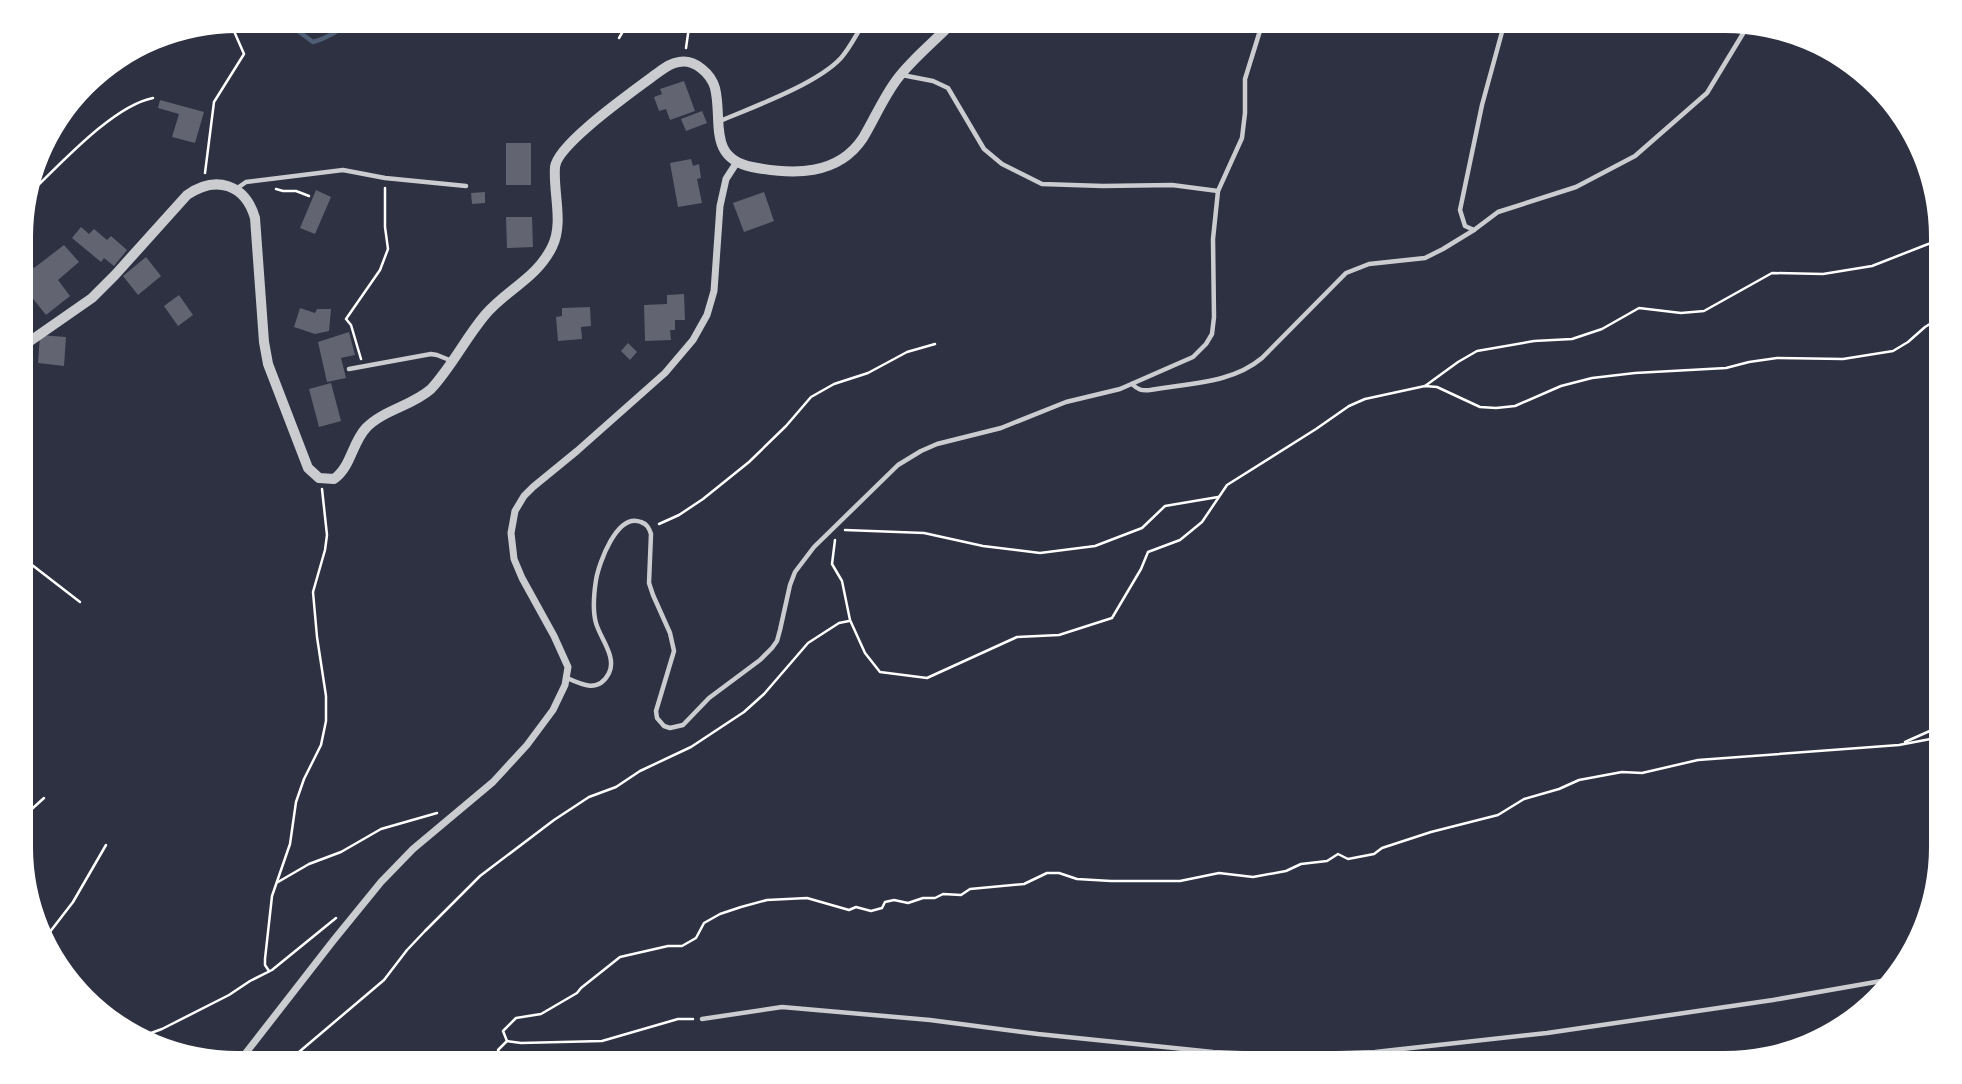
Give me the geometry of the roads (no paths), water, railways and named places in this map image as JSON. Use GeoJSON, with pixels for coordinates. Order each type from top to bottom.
{"type":"FeatureCollection","features":[{"type":"Feature","properties":{"kind":"street"},"geometry":{"type":"LineString","coordinates":[[33,339],[92,298],[195,189],[221,184],[236,190],[250,204],[256,218],[264,342],[270,372],[304,460],[311,472],[321,479],[331,480],[343,470],[366,428],[379,418],[423,396],[435,385],[487,313],[532,274],[552,247],[557,229],[555,166],[560,154],[574,139],[656,74],[670,65],[684,62],[696,65],[710,79],[716,92],[717,122],[723,146],[737,162],[756,168],[798,171],[819,169],[839,162],[849,155],[901,74],[942,33]]}},
{"type":"Feature","properties":{"kind":"street"},"geometry":{"type":"LineString","coordinates":[[247,1051],[381,882],[414,849],[493,782],[553,710],[567,678],[568,667],[514,558],[511,533],[515,511],[533,487],[666,373],[693,340],[707,316],[714,291],[720,205],[726,179],[737,162]]}},
{"type":"Feature","properties":{"kind":"lane"},"geometry":{"type":"LineString","coordinates":[[717,122],[819,75],[841,58],[857,33]]}},
{"type":"Feature","properties":{"kind":"lane"},"geometry":{"type":"LineString","coordinates":[[567,678],[586,686],[594,686],[609,673],[610,658],[594,612],[596,579],[610,541],[627,523],[639,521],[649,528],[652,540],[649,583],[673,641],[671,665],[656,710],[657,718],[670,728],[683,725],[709,698],[772,648],[780,630],[795,572],[814,547],[898,465],[937,444],[1001,428],[1075,400],[1132,384],[1200,351],[1210,338],[1214,317],[1213,239],[1218,191],[1242,138],[1245,79],[1259,33]]}},
{"type":"Feature","properties":{"kind":"lane"},"geometry":{"type":"LineString","coordinates":[[1474,230],[1465,226],[1460,210],[1482,105],[1502,33]]}},
{"type":"Feature","properties":{"kind":"lane"},"geometry":{"type":"LineString","coordinates":[[1132,384],[1141,391],[1150,390],[1221,379],[1246,369],[1262,358],[1346,273],[1369,264],[1425,258],[1474,230],[1498,212],[1576,187],[1635,156],[1707,93],[1742,34]]}},
{"type":"Feature","properties":{"kind":"lane"},"geometry":{"type":"LineString","coordinates":[[901,74],[933,81],[948,88],[984,149],[1002,164],[1042,184],[1172,185],[1218,191]]}},
{"type":"Feature","properties":{"kind":"lane"},"geometry":{"type":"LineString","coordinates":[[236,190],[246,182],[343,170],[385,178],[466,186]]}},
{"type":"Feature","properties":{"kind":"lane"},"geometry":{"type":"LineString","coordinates":[[349,369],[431,354],[453,362]]}},
{"type":"Feature","properties":{"kind":"lane"},"geometry":{"type":"LineString","coordinates":[[1388,1050],[1547,1033],[1877,982]]}},
{"type":"Feature","properties":{"kind":"lane"},"geometry":{"type":"LineString","coordinates":[[702,1019],[782,1007],[930,1020],[1197,1050]]}},
{"type":"Feature","properties":{"kind":"waterway"},"geometry":{"type":"LineString","coordinates":[[301,33],[313,42],[334,33]]}}]}
